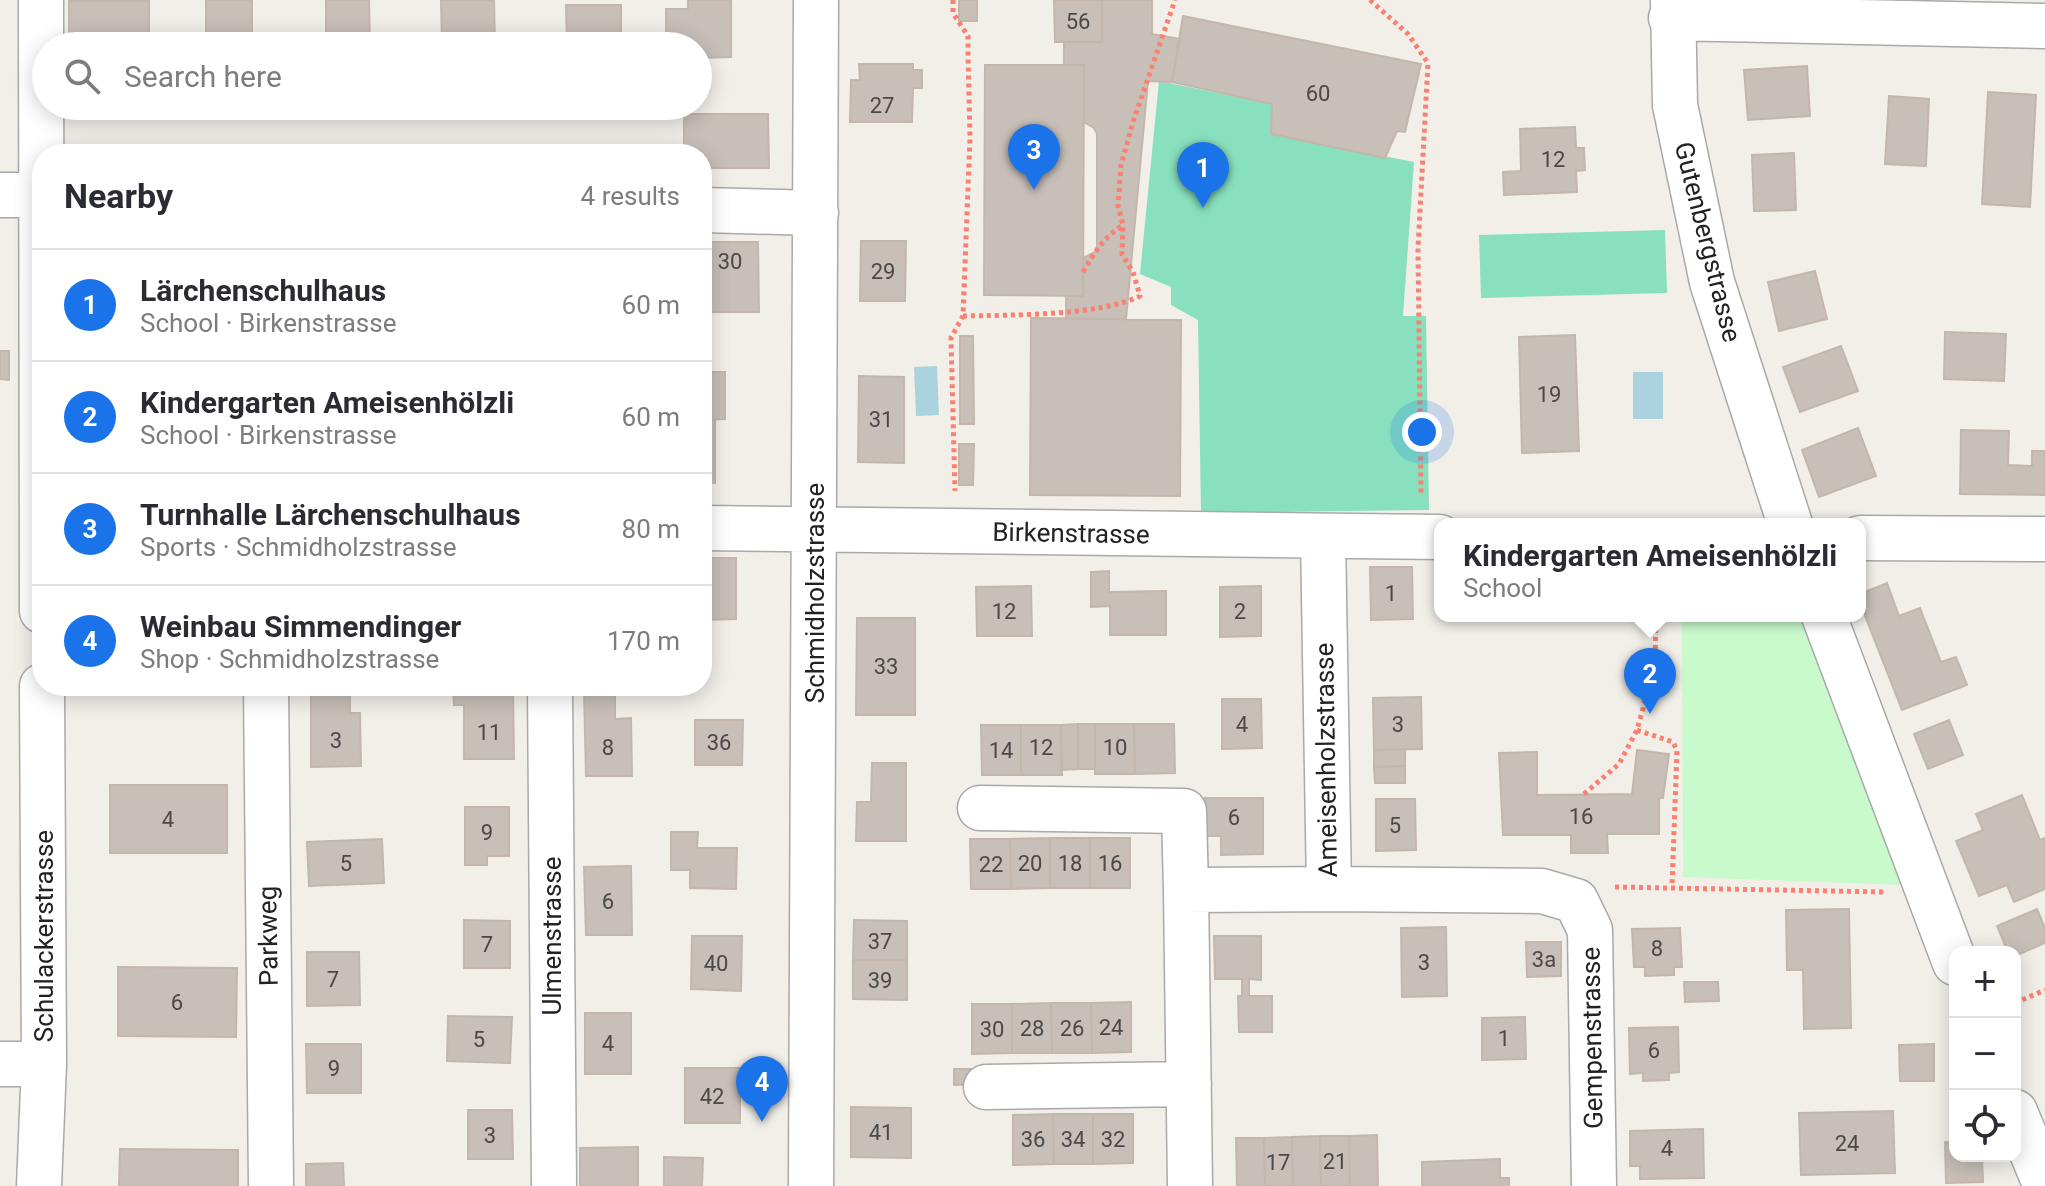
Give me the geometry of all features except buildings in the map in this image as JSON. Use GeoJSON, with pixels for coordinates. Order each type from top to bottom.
{"type":"FeatureCollection","features":[{"type":"Feature","properties":{"kind":"street"},"geometry":{"type":"LineString","coordinates":[[41,0],[41,32]]}},
{"type":"Feature","properties":{"kind":"street","name":"Schmidholzstrasse"},"geometry":{"type":"LineString","coordinates":[[811,1186],[816,0]]}},
{"type":"Feature","properties":{"kind":"street"},"geometry":{"type":"LineString","coordinates":[[1672,9],[2045,26]]}},
{"type":"Feature","properties":{"kind":"street","name":"Gutenbergstrasse"},"geometry":{"type":"LineString","coordinates":[[1672,9],[1675,105],[1712,282],[1788,518]]}},
{"type":"Feature","properties":{"kind":"street"},"geometry":{"type":"LineString","coordinates":[[42,120],[42,144]]}},
{"type":"Feature","properties":{"kind":"street"},"geometry":{"type":"LineString","coordinates":[[0,195],[32,195]]}},
{"type":"Feature","properties":{"kind":"street"},"geometry":{"type":"LineString","coordinates":[[712,210],[816,213]]}},
{"type":"Feature","properties":{"kind":"street","name":"Birkenstrasse"},"geometry":{"type":"LineString","coordinates":[[712,528],[1431,537]]}},
{"type":"Feature","properties":{"kind":"street","name":"Ameisenholzstrasse"},"geometry":{"type":"LineString","coordinates":[[1186,890],[1329,889],[1323,537]]}},
{"type":"Feature","properties":{"kind":"street"},"geometry":{"type":"LineString","coordinates":[[1866,538],[2045,539]]}},
{"type":"Feature","properties":{"kind":"street"},"geometry":{"type":"LineString","coordinates":[[1826,622],[1949,947]]}},
{"type":"Feature","properties":{"kind":"street","name":"Schulackerstrasse"},"geometry":{"type":"LineString","coordinates":[[39,1186],[44,1064],[42,696]]}},
{"type":"Feature","properties":{"kind":"street","name":"Parkweg"},"geometry":{"type":"LineString","coordinates":[[266,696],[271,1186]]}},
{"type":"Feature","properties":{"kind":"street","name":"Ulmenstrasse"},"geometry":{"type":"LineString","coordinates":[[550,696],[554,1186]]}},
{"type":"Feature","properties":{"kind":"street"},"geometry":{"type":"LineString","coordinates":[[980,808],[1184,811],[1190,1186]]}},
{"type":"Feature","properties":{"kind":"street"},"geometry":{"type":"LineString","coordinates":[[1329,889],[1542,891],[1576,901]]}},
{"type":"Feature","properties":{"kind":"street","name":"Gempenstrasse"},"geometry":{"type":"LineString","coordinates":[[1576,901],[1590,930],[1594,1186]]}},
{"type":"Feature","properties":{"kind":"street"},"geometry":{"type":"LineString","coordinates":[[0,1064],[44,1064]]}},
{"type":"Feature","properties":{"kind":"street"},"geometry":{"type":"LineString","coordinates":[[986,1087],[1189,1084]]}},
{"type":"Feature","properties":{"kind":"street"},"geometry":{"type":"LineString","coordinates":[[2021,1126],[2045,1184]]}},
{"type":"Feature","properties":{"kind":"path"},"geometry":{"type":"LineString","coordinates":[[953,0],[953,13],[968,36],[970,137],[963,316],[951,338],[954,531]]}},
{"type":"Feature","properties":{"kind":"path"},"geometry":{"type":"LineString","coordinates":[[963,316],[1046,313],[1125,303],[1140,296],[1133,272],[1122,254],[1123,225],[1118,206],[1121,165],[1175,0]]}},
{"type":"Feature","properties":{"kind":"path"},"geometry":{"type":"LineString","coordinates":[[1370,0],[1408,34],[1428,63],[1418,248],[1431,537]]}},
{"type":"Feature","properties":{"kind":"path"},"geometry":{"type":"LineString","coordinates":[[1083,272],[1107,235],[1123,225]]}},
{"type":"Feature","properties":{"kind":"path"},"geometry":{"type":"LineString","coordinates":[[1584,794],[1619,764],[1637,730],[1655,665],[1656,622]]}},
{"type":"Feature","properties":{"kind":"path"},"geometry":{"type":"LineString","coordinates":[[1637,730],[1673,742],[1677,751],[1672,886]]}},
{"type":"Feature","properties":{"kind":"path"},"geometry":{"type":"LineString","coordinates":[[1576,901],[1612,887],[1928,893]]}},
{"type":"Feature","properties":{"kind":"path"},"geometry":{"type":"LineString","coordinates":[[2021,1000],[2045,990]]}},
{"type":"Feature","properties":{"kind":"green space"},"geometry":{"type":"Polygon","coordinates":[[[1159,81],[1272,104],[1272,134],[1414,162],[1403,316],[1426,316],[1429,510],[1201,513],[1198,320],[1171,305],[1171,287],[1140,274],[1159,81]]]}},
{"type":"Feature","properties":{"kind":"green space"},"geometry":{"type":"Polygon","coordinates":[[[1665,230],[1667,293],[1481,298],[1479,235],[1665,230]]]}},
{"type":"Feature","properties":{"kind":"green space"},"geometry":{"type":"Polygon","coordinates":[[[1682,622],[1808,622],[1904,885],[1683,877],[1682,622]]]}},
{"type":"Feature","properties":{"kind":"water"},"geometry":{"type":"Polygon","coordinates":[[[937,366],[939,415],[916,416],[914,367],[937,366]]]}},
{"type":"Feature","properties":{"kind":"water"},"geometry":{"type":"Polygon","coordinates":[[[1633,372],[1663,372],[1663,419],[1633,419],[1633,372]]]}},
{"type":"Feature","properties":{"kind":"place","name":"Turnhalle Lärchenschulhaus"},"geometry":{"type":"Point","coordinates":[1034,190]}},
{"type":"Feature","properties":{"kind":"place","name":"Lärchenschulhaus"},"geometry":{"type":"Point","coordinates":[1203,208]}},
{"type":"Feature","properties":{"kind":"place","name":"Kindergarten Ameisenhölzli"},"geometry":{"type":"Point","coordinates":[1650,714]}},
{"type":"Feature","properties":{"kind":"place","name":"Weinbau Simmendinger"},"geometry":{"type":"Point","coordinates":[762,1122]}}]}
